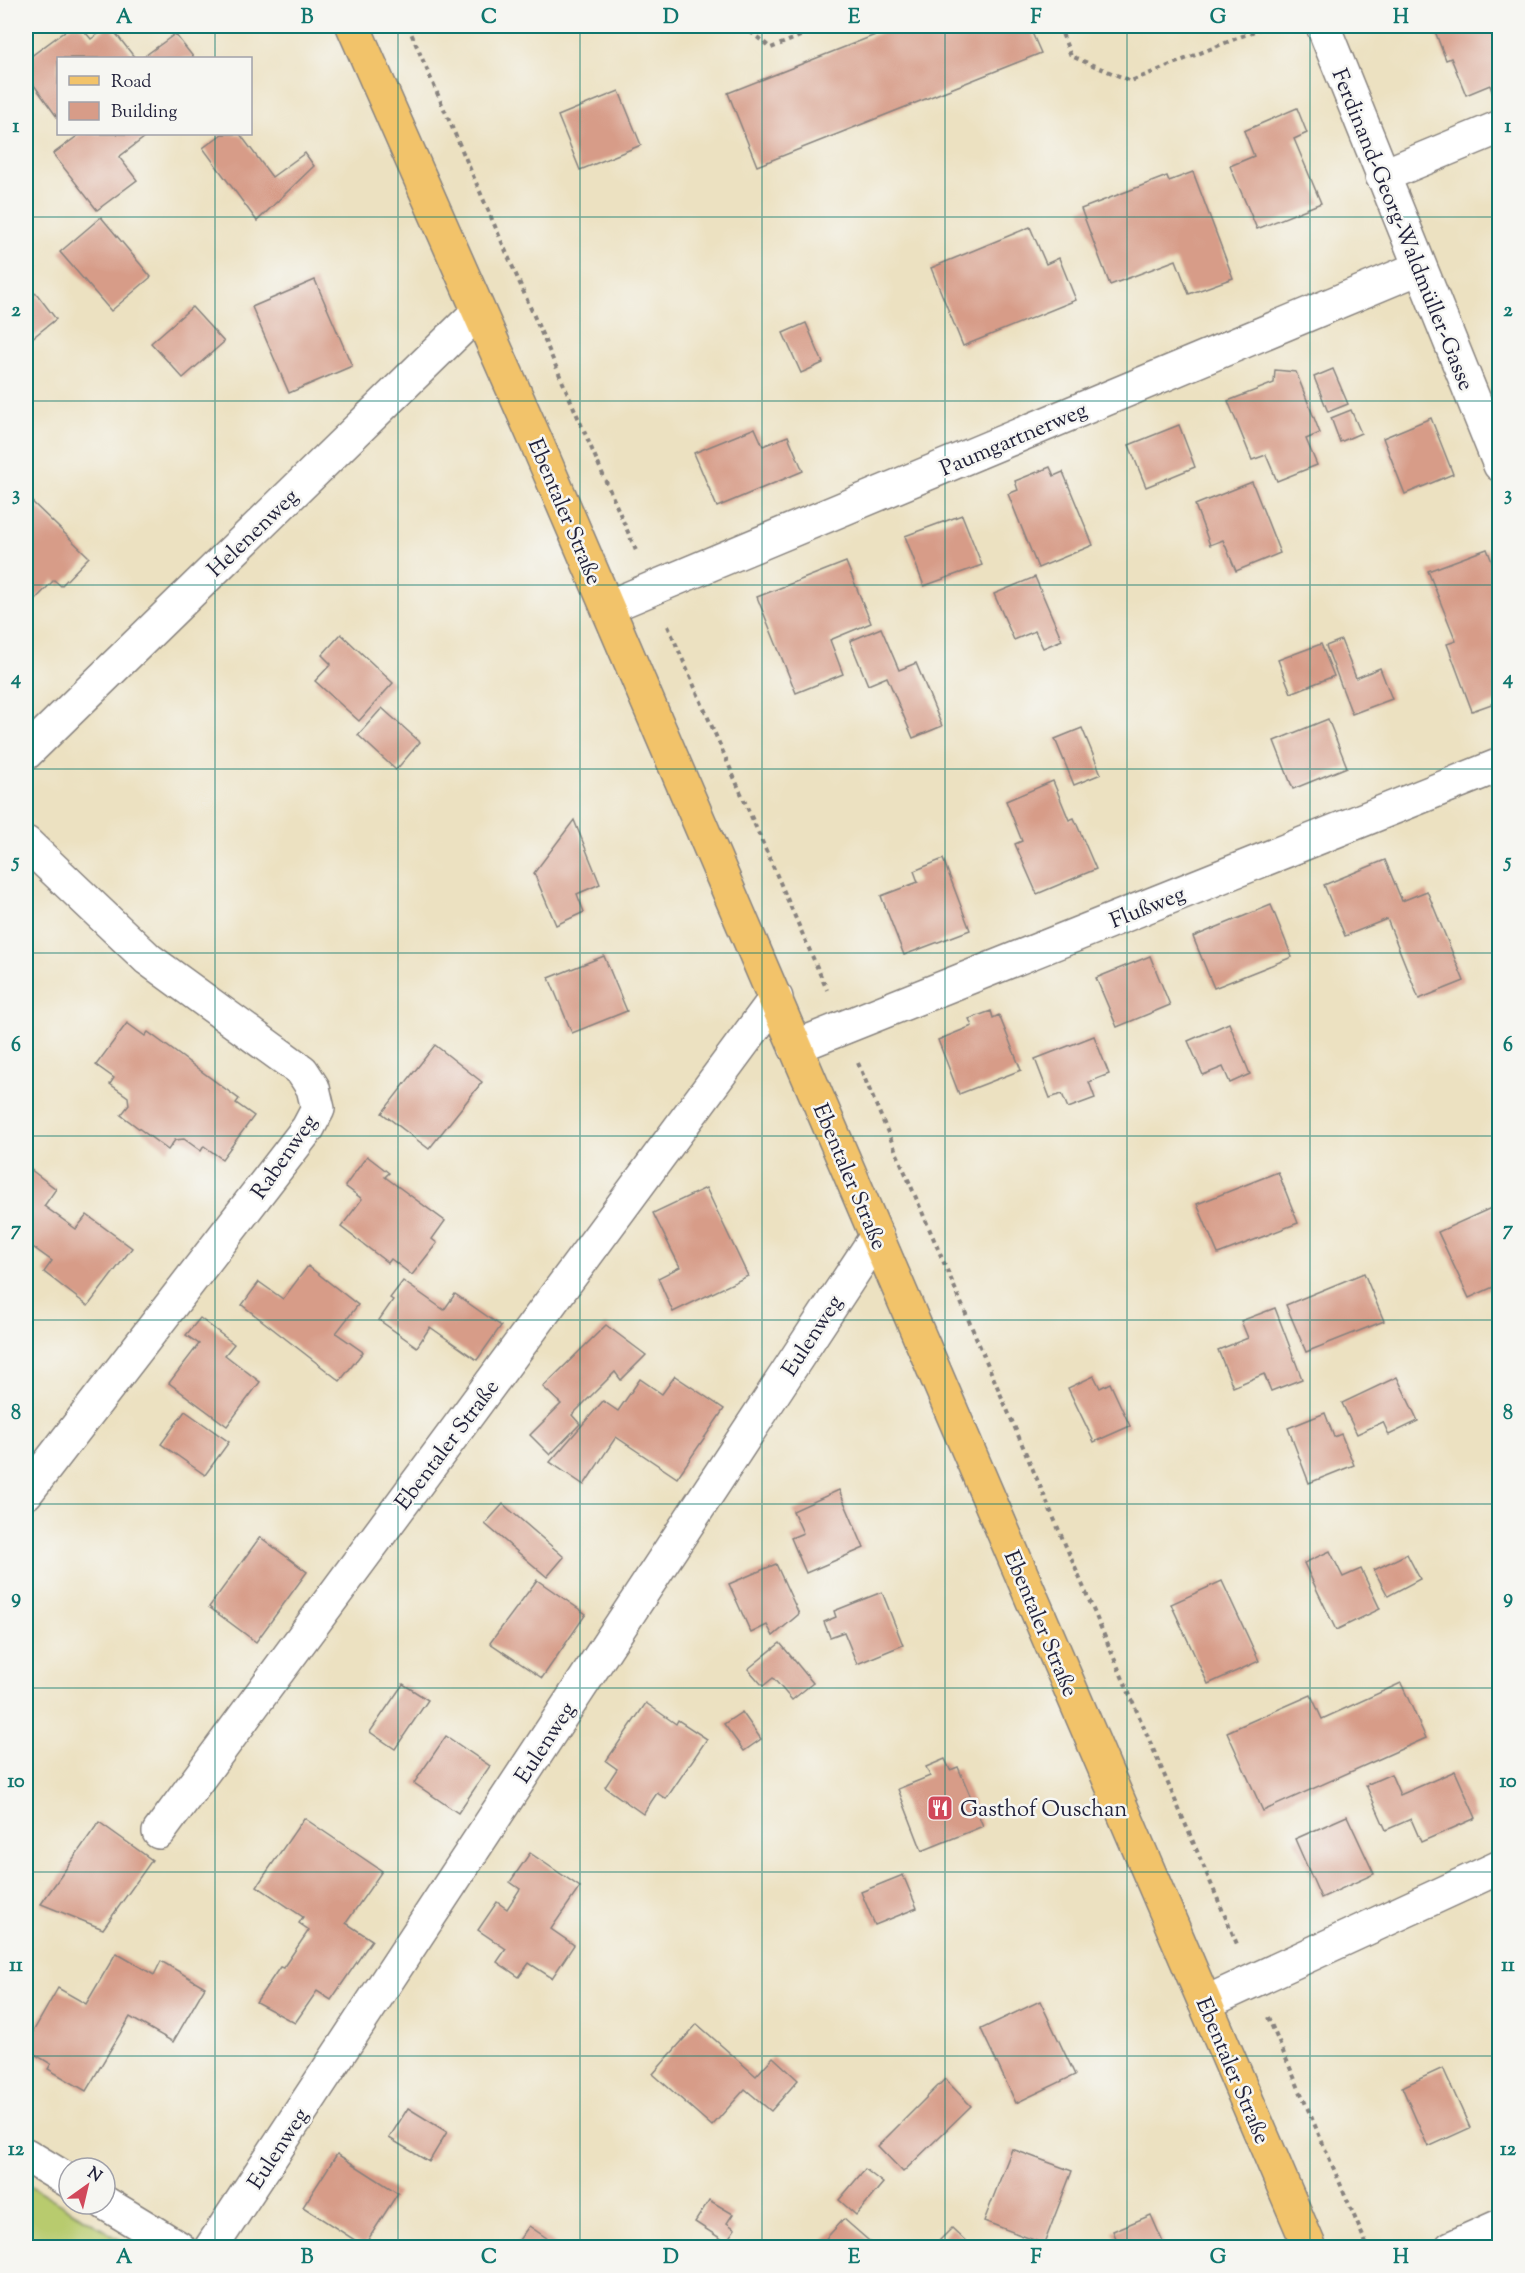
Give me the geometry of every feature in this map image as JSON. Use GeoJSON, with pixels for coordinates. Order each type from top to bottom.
{"type":"FeatureCollection","features":[{"type":"Feature","properties":{"kind":"main road","name":"Ebentaler Straße"},"geometry":{"type":"LineString","coordinates":[[353,26],[608,607],[1310,2247]]}},
{"type":"Feature","properties":{"kind":"street","name":"Ferdinand-Georg-Waldmüller-Gasse"},"geometry":{"type":"LineString","coordinates":[[1323,26],[1500,465]]}},
{"type":"Feature","properties":{"kind":"street"},"geometry":{"type":"LineString","coordinates":[[1383,176],[1500,127]]}},
{"type":"Feature","properties":{"kind":"street","name":"Paumgartnerweg"},"geometry":{"type":"LineString","coordinates":[[608,607],[1419,268]]}},
{"type":"Feature","properties":{"kind":"street","name":"Helenenweg"},"geometry":{"type":"LineString","coordinates":[[26,753],[478,312]]}},
{"type":"Feature","properties":{"kind":"street","name":"Flußweg"},"geometry":{"type":"LineString","coordinates":[[795,1047],[1500,765]]}},
{"type":"Feature","properties":{"kind":"street","name":"Rabenweg"},"geometry":{"type":"LineString","coordinates":[[26,843],[148,959],[302,1071],[313,1088],[318,1109],[308,1128],[26,1493]]}},
{"type":"Feature","properties":{"kind":"street","name":"Ebentaler Straße"},"geometry":{"type":"LineString","coordinates":[[159,1832],[776,998]]}},
{"type":"Feature","properties":{"kind":"street","name":"Eulenweg"},"geometry":{"type":"LineString","coordinates":[[212,2247],[877,1236]]}},
{"type":"Feature","properties":{"kind":"street"},"geometry":{"type":"LineString","coordinates":[[1205,2002],[1500,1867]]}},
{"type":"Feature","properties":{"kind":"street"},"geometry":{"type":"LineString","coordinates":[[26,2155],[57,2174]]}},
{"type":"Feature","properties":{"kind":"street"},"geometry":{"type":"LineString","coordinates":[[117,2210],[179,2247]]}},
{"type":"Feature","properties":{"kind":"street"},"geometry":{"type":"LineString","coordinates":[[1451,2247],[1500,2226]]}},
{"type":"Feature","properties":{"kind":"path"},"geometry":{"type":"LineString","coordinates":[[408,26],[1368,2247]]}},
{"type":"Feature","properties":{"kind":"path"},"geometry":{"type":"LineString","coordinates":[[743,26],[771,48],[825,26]]}},
{"type":"Feature","properties":{"kind":"path"},"geometry":{"type":"LineString","coordinates":[[1059,26],[1071,56],[1131,81],[1267,26]]}},
{"type":"Feature","properties":{"kind":"green space"},"geometry":{"type":"Polygon","coordinates":[[[26,2183],[57,2202],[57,2216],[81,2216],[132,2247],[26,2247],[26,2183]]]}},
{"type":"Feature","properties":{"kind":"building"},"geometry":{"type":"Polygon","coordinates":[[[72,26],[80,26],[91,39],[110,26],[134,57],[57,57],[57,117],[26,74],[26,60],[72,26]]]}},
{"type":"Feature","properties":{"kind":"building"},"geometry":{"type":"Polygon","coordinates":[[[898,26],[1029,26],[1041,53],[757,166],[728,93],[898,26]]]}},
{"type":"Feature","properties":{"kind":"building"},"geometry":{"type":"Polygon","coordinates":[[[1433,26],[1500,26],[1500,99],[1495,100],[1490,85],[1466,95],[1451,58],[1446,60],[1433,26]]]}},
{"type":"Feature","properties":{"kind":"building"},"geometry":{"type":"Polygon","coordinates":[[[175,34],[193,57],[143,57],[175,34]]]}},
{"type":"Feature","properties":{"kind":"building"},"geometry":{"type":"Polygon","coordinates":[[[619,91],[641,145],[580,170],[558,116],[619,91]]]}},
{"type":"Feature","properties":{"kind":"building"},"geometry":{"type":"Polygon","coordinates":[[[1297,108],[1307,133],[1294,139],[1321,203],[1257,229],[1230,166],[1254,156],[1244,131],[1297,108]]]}},
{"type":"Feature","properties":{"kind":"building"},"geometry":{"type":"Polygon","coordinates":[[[79,135],[148,135],[119,157],[137,180],[97,210],[53,154],[79,135]]]}},
{"type":"Feature","properties":{"kind":"building"},"geometry":{"type":"Polygon","coordinates":[[[221,135],[241,135],[272,177],[305,153],[314,166],[257,221],[203,148],[221,135]]]}},
{"type":"Feature","properties":{"kind":"building"},"geometry":{"type":"Polygon","coordinates":[[[1193,172],[1233,278],[1189,294],[1176,260],[1110,285],[1081,209],[1167,176],[1169,181],[1193,172]]]}},
{"type":"Feature","properties":{"kind":"building"},"geometry":{"type":"Polygon","coordinates":[[[101,217],[151,277],[111,311],[60,252],[101,217]]]}},
{"type":"Feature","properties":{"kind":"building"},"geometry":{"type":"Polygon","coordinates":[[[1030,227],[1046,264],[1059,258],[1076,300],[963,346],[931,268],[1030,227]]]}},
{"type":"Feature","properties":{"kind":"building"},"geometry":{"type":"Polygon","coordinates":[[[315,280],[352,366],[289,393],[252,307],[315,280]]]}},
{"type":"Feature","properties":{"kind":"building"},"geometry":{"type":"Polygon","coordinates":[[[36,293],[56,319],[26,343],[26,302],[36,293]]]}},
{"type":"Feature","properties":{"kind":"building"},"geometry":{"type":"Polygon","coordinates":[[[192,307],[224,342],[183,378],[151,343],[192,307]]]}},
{"type":"Feature","properties":{"kind":"building"},"geometry":{"type":"Polygon","coordinates":[[[806,323],[823,363],[801,373],[783,333],[806,323]]]}},
{"type":"Feature","properties":{"kind":"building"},"geometry":{"type":"Polygon","coordinates":[[[1333,369],[1348,404],[1328,412],[1314,377],[1333,369]]]}},
{"type":"Feature","properties":{"kind":"building"},"geometry":{"type":"Polygon","coordinates":[[[1275,370],[1296,372],[1320,433],[1306,439],[1317,465],[1277,481],[1266,455],[1252,460],[1228,401],[1274,383],[1275,370]]]}},
{"type":"Feature","properties":{"kind":"building"},"geometry":{"type":"Polygon","coordinates":[[[1351,410],[1361,433],[1340,442],[1331,418],[1351,410]]]}},
{"type":"Feature","properties":{"kind":"building"},"geometry":{"type":"Polygon","coordinates":[[[1431,418],[1453,474],[1405,494],[1383,438],[1431,418]]]}},
{"type":"Feature","properties":{"kind":"building"},"geometry":{"type":"Polygon","coordinates":[[[1179,425],[1195,467],[1146,487],[1129,445],[1179,425]]]}},
{"type":"Feature","properties":{"kind":"building"},"geometry":{"type":"Polygon","coordinates":[[[755,428],[763,446],[788,436],[803,471],[717,507],[694,453],[755,428]]]}},
{"type":"Feature","properties":{"kind":"building"},"geometry":{"type":"Polygon","coordinates":[[[1050,467],[1054,476],[1063,472],[1093,545],[1038,568],[1008,494],[1018,490],[1015,481],[1050,467]]]}},
{"type":"Feature","properties":{"kind":"building"},"geometry":{"type":"Polygon","coordinates":[[[1252,482],[1280,553],[1236,571],[1223,540],[1210,545],[1195,505],[1252,482]]]}},
{"type":"Feature","properties":{"kind":"building"},"geometry":{"type":"Polygon","coordinates":[[[26,496],[89,557],[61,586],[54,580],[30,605],[26,600],[26,496]]]}},
{"type":"Feature","properties":{"kind":"building"},"geometry":{"type":"Polygon","coordinates":[[[962,515],[982,565],[924,586],[905,536],[962,515]]]}},
{"type":"Feature","properties":{"kind":"building"},"geometry":{"type":"Polygon","coordinates":[[[1487,549],[1500,582],[1500,701],[1472,711],[1447,644],[1456,641],[1428,571],[1487,549]]]}},
{"type":"Feature","properties":{"kind":"building"},"geometry":{"type":"Polygon","coordinates":[[[846,562],[871,623],[830,640],[843,674],[796,693],[757,597],[846,562]]]}},
{"type":"Feature","properties":{"kind":"building"},"geometry":{"type":"Polygon","coordinates":[[[1035,577],[1062,640],[1043,648],[1035,631],[1014,640],[994,594],[1035,577]]]}},
{"type":"Feature","properties":{"kind":"building"},"geometry":{"type":"Polygon","coordinates":[[[881,628],[899,670],[916,663],[942,726],[913,738],[887,677],[868,685],[850,641],[881,628]]]}},
{"type":"Feature","properties":{"kind":"building"},"geometry":{"type":"Polygon","coordinates":[[[341,634],[393,683],[359,721],[315,681],[331,664],[322,655],[341,634]]]}},
{"type":"Feature","properties":{"kind":"building"},"geometry":{"type":"Polygon","coordinates":[[[1341,640],[1356,678],[1380,668],[1392,699],[1352,714],[1326,646],[1341,640]]]}},
{"type":"Feature","properties":{"kind":"building"},"geometry":{"type":"Polygon","coordinates":[[[1321,644],[1334,676],[1291,693],[1278,660],[1321,644]]]}},
{"type":"Feature","properties":{"kind":"building"},"geometry":{"type":"Polygon","coordinates":[[[382,708],[420,742],[396,770],[358,735],[382,708]]]}},
{"type":"Feature","properties":{"kind":"building"},"geometry":{"type":"Polygon","coordinates":[[[1328,719],[1347,767],[1293,789],[1274,741],[1328,719]]]}},
{"type":"Feature","properties":{"kind":"building"},"geometry":{"type":"Polygon","coordinates":[[[1082,728],[1101,774],[1074,785],[1055,739],[1082,728]]]}},
{"type":"Feature","properties":{"kind":"building"},"geometry":{"type":"Polygon","coordinates":[[[1053,781],[1069,820],[1074,818],[1096,869],[1037,894],[1015,844],[1022,841],[1006,801],[1053,781]]]}},
{"type":"Feature","properties":{"kind":"building"},"geometry":{"type":"Polygon","coordinates":[[[574,820],[600,884],[577,894],[584,912],[556,925],[534,873],[574,820]]]}},
{"type":"Feature","properties":{"kind":"building"},"geometry":{"type":"Polygon","coordinates":[[[943,859],[970,930],[904,955],[881,896],[918,882],[914,871],[943,859]]]}},
{"type":"Feature","properties":{"kind":"building"},"geometry":{"type":"Polygon","coordinates":[[[1385,860],[1402,901],[1427,891],[1464,981],[1419,999],[1387,919],[1345,936],[1324,885],[1385,860]]]}},
{"type":"Feature","properties":{"kind":"building"},"geometry":{"type":"Polygon","coordinates":[[[1271,905],[1292,957],[1214,988],[1193,937],[1271,905]]]}},
{"type":"Feature","properties":{"kind":"building"},"geometry":{"type":"Polygon","coordinates":[[[604,956],[627,1011],[572,1033],[549,978],[604,956]]]}},
{"type":"Feature","properties":{"kind":"building"},"geometry":{"type":"Polygon","coordinates":[[[1150,956],[1170,1005],[1117,1027],[1096,978],[1150,956]]]}},
{"type":"Feature","properties":{"kind":"building"},"geometry":{"type":"Polygon","coordinates":[[[991,1011],[993,1018],[999,1015],[1021,1070],[959,1094],[938,1040],[972,1026],[969,1019],[991,1011]]]}},
{"type":"Feature","properties":{"kind":"building"},"geometry":{"type":"Polygon","coordinates":[[[127,1023],[145,1036],[148,1032],[239,1099],[236,1103],[254,1116],[222,1159],[204,1146],[201,1151],[184,1139],[175,1140],[168,1150],[121,1115],[129,1105],[128,1097],[110,1084],[114,1078],[96,1065],[127,1023]]]}},
{"type":"Feature","properties":{"kind":"building"},"geometry":{"type":"Polygon","coordinates":[[[1229,1023],[1250,1074],[1230,1083],[1223,1067],[1203,1075],[1188,1041],[1229,1023]]]}},
{"type":"Feature","properties":{"kind":"building"},"geometry":{"type":"Polygon","coordinates":[[[1094,1036],[1109,1074],[1089,1082],[1095,1098],[1068,1108],[1062,1094],[1050,1098],[1035,1059],[1094,1036]]]}},
{"type":"Feature","properties":{"kind":"building"},"geometry":{"type":"Polygon","coordinates":[[[435,1045],[482,1082],[429,1149],[382,1113],[435,1045]]]}},
{"type":"Feature","properties":{"kind":"building"},"geometry":{"type":"Polygon","coordinates":[[[367,1156],[389,1173],[385,1177],[445,1221],[432,1239],[437,1243],[412,1275],[391,1259],[388,1263],[341,1227],[362,1199],[345,1186],[367,1156]]]}},
{"type":"Feature","properties":{"kind":"building"},"geometry":{"type":"Polygon","coordinates":[[[26,1166],[56,1189],[44,1206],[76,1229],[87,1215],[132,1248],[88,1306],[44,1272],[52,1261],[26,1242],[26,1166]]]}},
{"type":"Feature","properties":{"kind":"building"},"geometry":{"type":"Polygon","coordinates":[[[1278,1172],[1298,1223],[1218,1254],[1197,1204],[1278,1172]]]}},
{"type":"Feature","properties":{"kind":"building"},"geometry":{"type":"Polygon","coordinates":[[[706,1188],[748,1276],[673,1312],[658,1278],[680,1267],[653,1213],[706,1188]]]}},
{"type":"Feature","properties":{"kind":"building"},"geometry":{"type":"Polygon","coordinates":[[[1500,1204],[1500,1284],[1469,1298],[1438,1232],[1500,1204]]]}},
{"type":"Feature","properties":{"kind":"building"},"geometry":{"type":"Polygon","coordinates":[[[308,1266],[358,1305],[336,1333],[363,1352],[340,1381],[242,1305],[259,1282],[283,1299],[308,1266]]]}},
{"type":"Feature","properties":{"kind":"building"},"geometry":{"type":"Polygon","coordinates":[[[1364,1273],[1384,1321],[1306,1352],[1286,1305],[1364,1273]]]}},
{"type":"Feature","properties":{"kind":"building"},"geometry":{"type":"Polygon","coordinates":[[[403,1281],[444,1310],[455,1294],[501,1326],[477,1360],[430,1327],[417,1347],[379,1320],[393,1300],[390,1298],[403,1281]]]}},
{"type":"Feature","properties":{"kind":"building"},"geometry":{"type":"Polygon","coordinates":[[[1275,1308],[1302,1379],[1271,1391],[1264,1374],[1233,1387],[1218,1350],[1248,1338],[1241,1321],[1275,1308]]]}},
{"type":"Feature","properties":{"kind":"building"},"geometry":{"type":"Polygon","coordinates":[[[200,1318],[234,1344],[225,1355],[260,1382],[227,1426],[169,1383],[199,1344],[186,1335],[200,1318]]]}},
{"type":"Feature","properties":{"kind":"building"},"geometry":{"type":"Polygon","coordinates":[[[606,1325],[646,1355],[621,1380],[615,1372],[572,1415],[580,1424],[550,1455],[530,1435],[561,1404],[543,1387],[606,1325]]]}},
{"type":"Feature","properties":{"kind":"building"},"geometry":{"type":"Polygon","coordinates":[[[675,1376],[724,1409],[677,1478],[616,1437],[584,1485],[550,1462],[603,1401],[618,1411],[640,1379],[662,1394],[675,1376]]]}},
{"type":"Feature","properties":{"kind":"building"},"geometry":{"type":"Polygon","coordinates":[[[1094,1376],[1100,1388],[1110,1383],[1130,1426],[1094,1442],[1068,1388],[1094,1376]]]}},
{"type":"Feature","properties":{"kind":"building"},"geometry":{"type":"Polygon","coordinates":[[[1397,1377],[1418,1421],[1389,1435],[1383,1422],[1357,1434],[1342,1403],[1397,1377]]]}},
{"type":"Feature","properties":{"kind":"building"},"geometry":{"type":"Polygon","coordinates":[[[185,1411],[229,1442],[205,1475],[161,1444],[185,1411]]]}},
{"type":"Feature","properties":{"kind":"building"},"geometry":{"type":"Polygon","coordinates":[[[1325,1413],[1334,1437],[1341,1434],[1354,1465],[1309,1483],[1288,1428],[1325,1413]]]}},
{"type":"Feature","properties":{"kind":"building"},"geometry":{"type":"Polygon","coordinates":[[[839,1490],[864,1548],[806,1573],[791,1538],[803,1533],[793,1511],[839,1490]]]}},
{"type":"Feature","properties":{"kind":"building"},"geometry":{"type":"Polygon","coordinates":[[[503,1504],[564,1557],[547,1577],[485,1524],[503,1504]]]}},
{"type":"Feature","properties":{"kind":"building"},"geometry":{"type":"Polygon","coordinates":[[[260,1537],[307,1572],[256,1642],[209,1607],[260,1537]]]}},
{"type":"Feature","properties":{"kind":"building"},"geometry":{"type":"Polygon","coordinates":[[[1330,1551],[1343,1577],[1361,1569],[1380,1609],[1336,1630],[1304,1563],[1330,1551]]]}},
{"type":"Feature","properties":{"kind":"building"},"geometry":{"type":"Polygon","coordinates":[[[1407,1554],[1420,1579],[1388,1596],[1374,1570],[1407,1554]]]}},
{"type":"Feature","properties":{"kind":"building"},"geometry":{"type":"Polygon","coordinates":[[[776,1564],[799,1614],[773,1636],[767,1625],[751,1633],[729,1584],[776,1564]]]}},
{"type":"Feature","properties":{"kind":"building"},"geometry":{"type":"Polygon","coordinates":[[[537,1580],[586,1614],[542,1678],[490,1643],[537,1580]]]}},
{"type":"Feature","properties":{"kind":"building"},"geometry":{"type":"Polygon","coordinates":[[[1222,1581],[1259,1661],[1208,1684],[1171,1604],[1222,1581]]]}},
{"type":"Feature","properties":{"kind":"building"},"geometry":{"type":"Polygon","coordinates":[[[882,1592],[903,1645],[857,1664],[844,1632],[830,1637],[824,1622],[836,1617],[834,1611],[882,1592]]]}},
{"type":"Feature","properties":{"kind":"building"},"geometry":{"type":"Polygon","coordinates":[[[780,1643],[813,1683],[792,1700],[773,1678],[763,1686],[748,1669],[780,1643]]]}},
{"type":"Feature","properties":{"kind":"building"},"geometry":{"type":"Polygon","coordinates":[[[1401,1683],[1426,1738],[1263,1811],[1227,1732],[1311,1695],[1322,1719],[1401,1683]]]}},
{"type":"Feature","properties":{"kind":"building"},"geometry":{"type":"Polygon","coordinates":[[[403,1684],[428,1700],[395,1749],[370,1732],[403,1684]]]}},
{"type":"Feature","properties":{"kind":"building"},"geometry":{"type":"Polygon","coordinates":[[[646,1703],[676,1724],[678,1720],[707,1739],[666,1799],[657,1793],[643,1814],[605,1787],[617,1769],[606,1761],[646,1703]]]}},
{"type":"Feature","properties":{"kind":"building"},"geometry":{"type":"Polygon","coordinates":[[[742,1712],[761,1739],[744,1751],[724,1724],[742,1712]]]}},
{"type":"Feature","properties":{"kind":"building"},"geometry":{"type":"Polygon","coordinates":[[[446,1736],[490,1766],[458,1813],[414,1783],[446,1736]]]}},
{"type":"Feature","properties":{"kind":"building","name":"Gasthof Ouschan"},"geometry":{"type":"Polygon","coordinates":[[[945,1759],[950,1770],[958,1767],[983,1826],[922,1851],[898,1789],[930,1776],[926,1767],[945,1759]]]}},
{"type":"Feature","properties":{"kind":"building"},"geometry":{"type":"Polygon","coordinates":[[[1455,1771],[1476,1818],[1421,1842],[1411,1819],[1386,1830],[1366,1785],[1391,1774],[1400,1795],[1455,1771]]]}},
{"type":"Feature","properties":{"kind":"building"},"geometry":{"type":"Polygon","coordinates":[[[1347,1816],[1374,1874],[1321,1898],[1295,1839],[1347,1816]]]}},
{"type":"Feature","properties":{"kind":"building"},"geometry":{"type":"Polygon","coordinates":[[[304,1818],[382,1871],[346,1923],[372,1940],[331,2000],[317,1991],[295,2023],[256,2002],[309,1930],[299,1923],[303,1917],[257,1886],[304,1818]]]}},
{"type":"Feature","properties":{"kind":"building"},"geometry":{"type":"Polygon","coordinates":[[[99,1822],[152,1860],[103,1929],[41,1904],[99,1822]]]}},
{"type":"Feature","properties":{"kind":"building"},"geometry":{"type":"Polygon","coordinates":[[[530,1853],[580,1887],[551,1929],[574,1945],[552,1978],[529,1963],[519,1977],[497,1962],[506,1949],[478,1930],[497,1902],[507,1909],[520,1889],[510,1882],[530,1853]]]}},
{"type":"Feature","properties":{"kind":"building"},"geometry":{"type":"Polygon","coordinates":[[[903,1875],[917,1908],[875,1925],[861,1892],[903,1875]]]}},
{"type":"Feature","properties":{"kind":"building"},"geometry":{"type":"Polygon","coordinates":[[[116,1953],[154,1975],[161,1961],[205,1987],[173,2042],[130,2017],[86,2091],[48,2069],[51,2064],[26,2049],[26,2044],[58,1988],[86,2004],[116,1953]]]}},
{"type":"Feature","properties":{"kind":"building"},"geometry":{"type":"Polygon","coordinates":[[[1040,2001],[1075,2075],[1016,2103],[981,2029],[1040,2001]]]}},
{"type":"Feature","properties":{"kind":"building"},"geometry":{"type":"Polygon","coordinates":[[[697,2024],[756,2076],[773,2057],[798,2080],[771,2111],[745,2089],[712,2126],[653,2074],[697,2024]]]}},
{"type":"Feature","properties":{"kind":"building"},"geometry":{"type":"Polygon","coordinates":[[[1443,2068],[1470,2128],[1428,2147],[1402,2087],[1443,2068]]]}},
{"type":"Feature","properties":{"kind":"building"},"geometry":{"type":"Polygon","coordinates":[[[945,2079],[971,2106],[903,2172],[878,2146],[945,2079]]]}},
{"type":"Feature","properties":{"kind":"building"},"geometry":{"type":"Polygon","coordinates":[[[408,2108],[447,2132],[429,2162],[389,2138],[408,2108]]]}},
{"type":"Feature","properties":{"kind":"building"},"geometry":{"type":"Polygon","coordinates":[[[1012,2149],[1072,2171],[1044,2244],[984,2221],[1012,2149]]]}},
{"type":"Feature","properties":{"kind":"building"},"geometry":{"type":"Polygon","coordinates":[[[337,2154],[398,2193],[364,2246],[303,2207],[337,2154]]]}},
{"type":"Feature","properties":{"kind":"building"},"geometry":{"type":"Polygon","coordinates":[[[865,2169],[883,2183],[856,2215],[839,2200],[865,2169]]]}},
{"type":"Feature","properties":{"kind":"building"},"geometry":{"type":"Polygon","coordinates":[[[709,2200],[733,2214],[727,2223],[735,2229],[726,2242],[695,2222],[709,2200]]]}},
{"type":"Feature","properties":{"kind":"building"},"geometry":{"type":"Polygon","coordinates":[[[1151,2215],[1165,2247],[1109,2247],[1118,2243],[1113,2231],[1151,2215]]]}},
{"type":"Feature","properties":{"kind":"building"},"geometry":{"type":"Polygon","coordinates":[[[844,2219],[876,2247],[818,2247],[844,2219]]]}},
{"type":"Feature","properties":{"kind":"building"},"geometry":{"type":"Polygon","coordinates":[[[529,2226],[560,2247],[514,2247],[529,2226]]]}},
{"type":"Feature","properties":{"kind":"building"},"geometry":{"type":"Polygon","coordinates":[[[952,2228],[972,2247],[933,2247],[952,2228]]]}},
{"type":"Feature","properties":{"kind":"place","name":"Gasthof Ouschan"},"geometry":{"type":"Point","coordinates":[940,1808]}}]}
